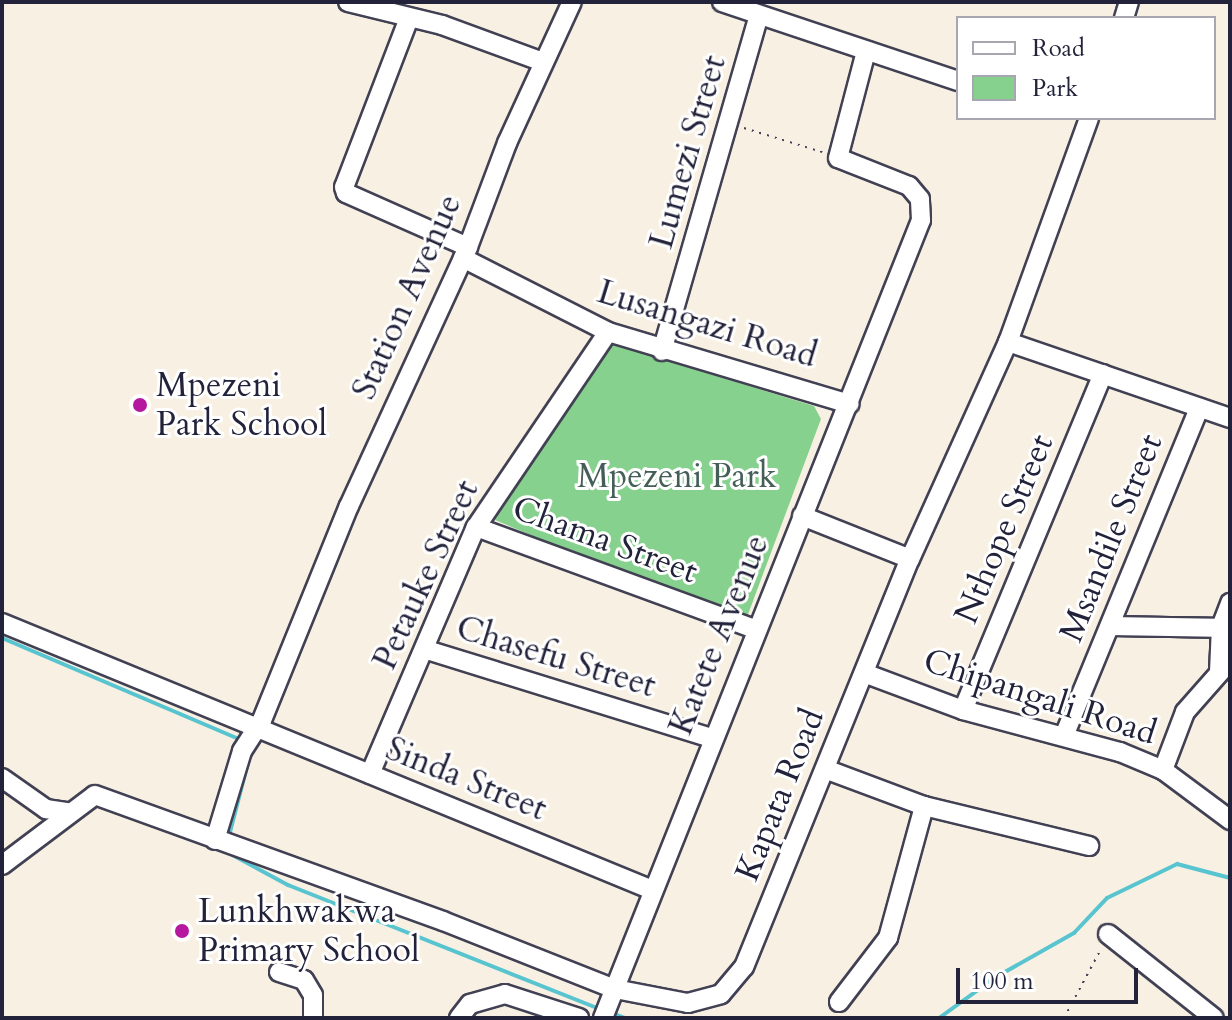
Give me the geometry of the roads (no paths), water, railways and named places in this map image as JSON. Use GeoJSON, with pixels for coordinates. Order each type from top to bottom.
{"type":"FeatureCollection","features":[{"type":"Feature","properties":{"kind":"street"},"geometry":{"type":"LineString","coordinates":[[348,2],[409,18],[543,62]]}},
{"type":"Feature","properties":{"kind":"street","name":"Station Avenue"},"geometry":{"type":"LineString","coordinates":[[215,840],[242,751],[257,728],[349,506],[466,253],[543,62],[572,2]]}},
{"type":"Feature","properties":{"kind":"street"},"geometry":{"type":"LineString","coordinates":[[722,2],[956,80]]}},
{"type":"Feature","properties":{"kind":"street","name":"Lumezi Street"},"geometry":{"type":"LineString","coordinates":[[662,351],[732,123],[759,16]]}},
{"type":"Feature","properties":{"kind":"street","name":"Lusangazi Road"},"geometry":{"type":"LineString","coordinates":[[409,18],[344,187],[346,193],[466,253],[608,332],[662,351],[849,404]]}},
{"type":"Feature","properties":{"kind":"street","name":"Katete Avenue"},"geometry":{"type":"LineString","coordinates":[[607,1007],[650,889],[802,516],[893,303],[922,208],[909,186],[838,158],[866,51]]}},
{"type":"Feature","properties":{"kind":"street","name":"Kapata Road"},"geometry":{"type":"LineString","coordinates":[[68,812],[95,795],[443,921],[607,1007],[688,1003],[721,994],[744,967],[910,559],[1008,342],[1083,120]]}},
{"type":"Feature","properties":{"kind":"street","name":"Petauke Street"},"geometry":{"type":"LineString","coordinates":[[370,774],[427,650],[476,527],[608,332]]}},
{"type":"Feature","properties":{"kind":"street"},"geometry":{"type":"LineString","coordinates":[[1008,342],[1230,418]]}},
{"type":"Feature","properties":{"kind":"street","name":"Nthope Street"},"geometry":{"type":"LineString","coordinates":[[963,710],[1103,374]]}},
{"type":"Feature","properties":{"kind":"street","name":"Msandile Street"},"geometry":{"type":"LineString","coordinates":[[1064,736],[1199,408]]}},
{"type":"Feature","properties":{"kind":"street"},"geometry":{"type":"LineString","coordinates":[[802,516],[910,559]]}},
{"type":"Feature","properties":{"kind":"street","name":"Chama Street"},"geometry":{"type":"LineString","coordinates":[[476,527],[757,630]]}},
{"type":"Feature","properties":{"kind":"street"},"geometry":{"type":"LineString","coordinates":[[1163,770],[1185,712],[1225,666],[1225,627],[1230,603]]}},
{"type":"Feature","properties":{"kind":"street","name":"Sinda Street"},"geometry":{"type":"LineString","coordinates":[[2,623],[650,889]]}},
{"type":"Feature","properties":{"kind":"street"},"geometry":{"type":"LineString","coordinates":[[1110,626],[1225,627]]}},
{"type":"Feature","properties":{"kind":"street","name":"Chasefu Street"},"geometry":{"type":"LineString","coordinates":[[427,650],[712,738]]}},
{"type":"Feature","properties":{"kind":"street","name":"Chipangali Road"},"geometry":{"type":"LineString","coordinates":[[864,673],[963,710],[1064,736],[1163,770],[1222,802],[1230,820]]}},
{"type":"Feature","properties":{"kind":"street"},"geometry":{"type":"LineString","coordinates":[[825,769],[924,806],[1089,846]]}},
{"type":"Feature","properties":{"kind":"street"},"geometry":{"type":"LineString","coordinates":[[2,778],[46,809],[68,812]]}},
{"type":"Feature","properties":{"kind":"street"},"geometry":{"type":"LineString","coordinates":[[839,1002],[888,938],[924,806]]}},
{"type":"Feature","properties":{"kind":"street"},"geometry":{"type":"LineString","coordinates":[[2,865],[68,812]]}},
{"type":"Feature","properties":{"kind":"street"},"geometry":{"type":"LineString","coordinates":[[1108,934],[1214,1018]]}},
{"type":"Feature","properties":{"kind":"street"},"geometry":{"type":"LineString","coordinates":[[279,972],[304,980],[313,995],[313,1018]]}},
{"type":"Feature","properties":{"kind":"street"},"geometry":{"type":"LineString","coordinates":[[459,1018],[470,1004],[505,994],[579,1018]]}},
{"type":"Feature","properties":{"kind":"waterway"},"geometry":{"type":"LineString","coordinates":[[2,638],[241,740]]}},
{"type":"Feature","properties":{"kind":"waterway"},"geometry":{"type":"LineString","coordinates":[[229,836],[250,755]]}},
{"type":"Feature","properties":{"kind":"waterway"},"geometry":{"type":"LineString","coordinates":[[225,851],[288,885],[600,1009]]}},
{"type":"Feature","properties":{"kind":"waterway"},"geometry":{"type":"LineString","coordinates":[[939,1018],[996,977],[1074,933],[1107,898],[1177,864],[1230,878]]}},
{"type":"Feature","properties":{"kind":"waterway"},"geometry":{"type":"LineString","coordinates":[[612,1013],[625,1018]]}},
{"type":"Feature","properties":{"kind":"place","name":"Mpezeni Park School"},"geometry":{"type":"Point","coordinates":[140,405]}},
{"type":"Feature","properties":{"kind":"place","name":"Lunkhwakwa Primary School"},"geometry":{"type":"Point","coordinates":[182,931]}},
{"type":"Feature","properties":{"kind":"park label","name":"Mpezeni Park"},"geometry":{"type":"Point","coordinates":[677,477]}}]}
